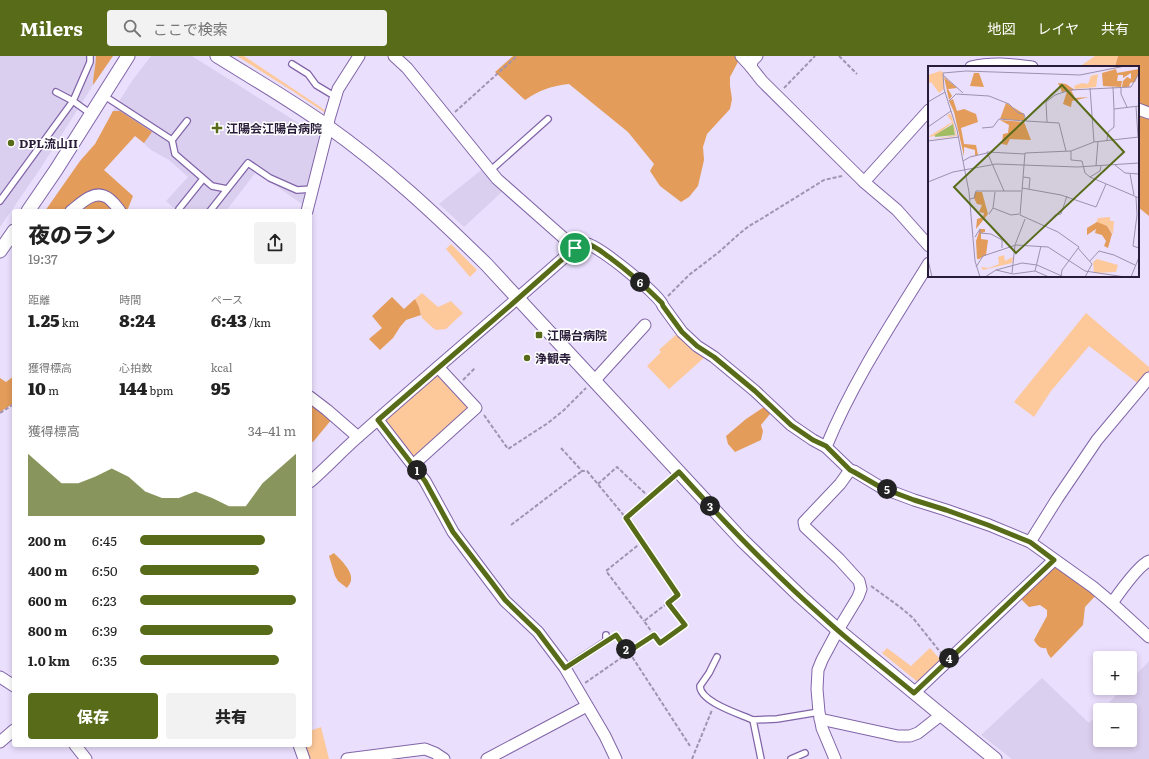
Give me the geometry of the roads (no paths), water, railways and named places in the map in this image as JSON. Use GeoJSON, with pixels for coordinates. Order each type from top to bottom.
{"type":"FeatureCollection","features":[{"type":"Feature","properties":{"kind":"street"},"geometry":{"type":"LineString","coordinates":[[29,209],[56,170],[128,56]]}},
{"type":"Feature","properties":{"kind":"street"},"geometry":{"type":"LineString","coordinates":[[217,56],[328,127],[384,170],[422,203],[486,264],[591,383],[679,472],[742,540],[838,630],[995,759]]}},
{"type":"Feature","properties":{"kind":"street"},"geometry":{"type":"LineString","coordinates":[[307,209],[338,89],[359,56]]}},
{"type":"Feature","properties":{"kind":"street"},"geometry":{"type":"LineString","coordinates":[[394,56],[407,68],[497,178],[575,248]]}},
{"type":"Feature","properties":{"kind":"street"},"geometry":{"type":"LineString","coordinates":[[741,56],[776,96],[864,182],[897,210],[928,245]]}},
{"type":"Feature","properties":{"kind":"street"},"geometry":{"type":"LineString","coordinates":[[751,67],[752,61],[756,56]]}},
{"type":"Feature","properties":{"kind":"street"},"geometry":{"type":"LineString","coordinates":[[975,66],[1009,60],[1029,66]]}},
{"type":"Feature","properties":{"kind":"street"},"geometry":{"type":"LineString","coordinates":[[1139,109],[1149,113]]}},
{"type":"Feature","properties":{"kind":"street"},"geometry":{"type":"LineString","coordinates":[[864,182],[928,111]]}},
{"type":"Feature","properties":{"kind":"street"},"geometry":{"type":"LineString","coordinates":[[74,209],[95,195],[104,195],[113,202],[118,209]]}},
{"type":"Feature","properties":{"kind":"street"},"geometry":{"type":"LineString","coordinates":[[0,251],[12,234]]}},
{"type":"Feature","properties":{"kind":"street"},"geometry":{"type":"LineString","coordinates":[[312,480],[358,437],[438,367],[575,248],[580,244],[585,243],[601,251],[626,269],[662,303],[682,332],[697,346],[714,357],[755,391],[791,425],[813,440],[826,446],[850,470],[882,488],[988,525],[1030,542],[1093,587],[1149,638]]}},
{"type":"Feature","properties":{"kind":"street"},"geometry":{"type":"LineString","coordinates":[[826,446],[842,410],[861,375],[928,265]]}},
{"type":"Feature","properties":{"kind":"street"},"geometry":{"type":"LineString","coordinates":[[591,383],[645,325]]}},
{"type":"Feature","properties":{"kind":"street"},"geometry":{"type":"LineString","coordinates":[[413,465],[476,408],[438,367]]}},
{"type":"Feature","properties":{"kind":"street"},"geometry":{"type":"LineString","coordinates":[[1030,542],[1097,440],[1149,378]]}},
{"type":"Feature","properties":{"kind":"street"},"geometry":{"type":"LineString","coordinates":[[312,399],[358,437]]}},
{"type":"Feature","properties":{"kind":"street"},"geometry":{"type":"LineString","coordinates":[[378,420],[425,481],[453,532],[485,575],[505,600],[538,632],[565,668],[605,736],[616,759]]}},
{"type":"Feature","properties":{"kind":"street"},"geometry":{"type":"LineString","coordinates":[[835,759],[822,728],[819,715],[817,690],[818,670],[861,589],[859,581],[839,559],[805,528],[804,522],[840,484],[850,470]]}},
{"type":"Feature","properties":{"kind":"street"},"geometry":{"type":"LineString","coordinates":[[914,693],[1054,560]]}},
{"type":"Feature","properties":{"kind":"street"},"geometry":{"type":"LineString","coordinates":[[1112,603],[1140,568],[1149,561]]}},
{"type":"Feature","properties":{"kind":"street"},"geometry":{"type":"LineString","coordinates":[[0,677],[12,685]]}},
{"type":"Feature","properties":{"kind":"street"},"geometry":{"type":"LineString","coordinates":[[487,759],[587,706]]}},
{"type":"Feature","properties":{"kind":"street"},"geometry":{"type":"LineString","coordinates":[[819,715],[898,736],[910,736],[918,733],[941,715]]}},
{"type":"Feature","properties":{"kind":"street"},"geometry":{"type":"LineString","coordinates":[[0,742],[12,732]]}},
{"type":"Feature","properties":{"kind":"street"},"geometry":{"type":"LineString","coordinates":[[77,747],[86,759]]}},
{"type":"Feature","properties":{"kind":"street"},"geometry":{"type":"LineString","coordinates":[[300,747],[304,759]]}},
{"type":"Feature","properties":{"kind":"street"},"geometry":{"type":"LineString","coordinates":[[347,759],[425,749],[444,759]]}},
{"type":"Feature","properties":{"kind":"lane"},"geometry":{"type":"LineString","coordinates":[[0,201],[73,101],[90,62],[90,56]]}},
{"type":"Feature","properties":{"kind":"lane"},"geometry":{"type":"LineString","coordinates":[[292,64],[308,74],[316,85],[336,97]]}},
{"type":"Feature","properties":{"kind":"lane"},"geometry":{"type":"LineString","coordinates":[[56,92],[73,101],[91,114]]}},
{"type":"Feature","properties":{"kind":"lane"},"geometry":{"type":"LineString","coordinates":[[103,95],[172,140],[175,154],[212,186],[227,189]]}},
{"type":"Feature","properties":{"kind":"lane"},"geometry":{"type":"LineString","coordinates":[[491,170],[548,118]]}},
{"type":"Feature","properties":{"kind":"lane"},"geometry":{"type":"LineString","coordinates":[[172,140],[187,121]]}},
{"type":"Feature","properties":{"kind":"lane"},"geometry":{"type":"LineString","coordinates":[[212,209],[248,163],[270,178],[298,190],[312,189]]}},
{"type":"Feature","properties":{"kind":"lane"},"geometry":{"type":"LineString","coordinates":[[179,209],[203,179]]}},
{"type":"Feature","properties":{"kind":"lane"},"geometry":{"type":"LineString","coordinates":[[565,668],[606,638]]}},
{"type":"Feature","properties":{"kind":"lane"},"geometry":{"type":"LineString","coordinates":[[716,657],[709,673],[700,686],[701,691],[714,704],[753,720],[819,715]]}},
{"type":"Feature","properties":{"kind":"lane"},"geometry":{"type":"LineString","coordinates":[[753,720],[761,759]]}},
{"type":"Feature","properties":{"kind":"lane"},"geometry":{"type":"LineString","coordinates":[[791,759],[805,753]]}},
{"type":"Feature","properties":{"kind":"place","name":"江陽会江陽台病院"},"geometry":{"type":"Point","coordinates":[217,128]}},
{"type":"Feature","properties":{"kind":"place","name":"DPL流山II"},"geometry":{"type":"Point","coordinates":[11,143]}},
{"type":"Feature","properties":{"kind":"place","name":"江陽台病院"},"geometry":{"type":"Point","coordinates":[539,335]}},
{"type":"Feature","properties":{"kind":"place","name":"浄観寺"},"geometry":{"type":"Point","coordinates":[527,358]}}]}
